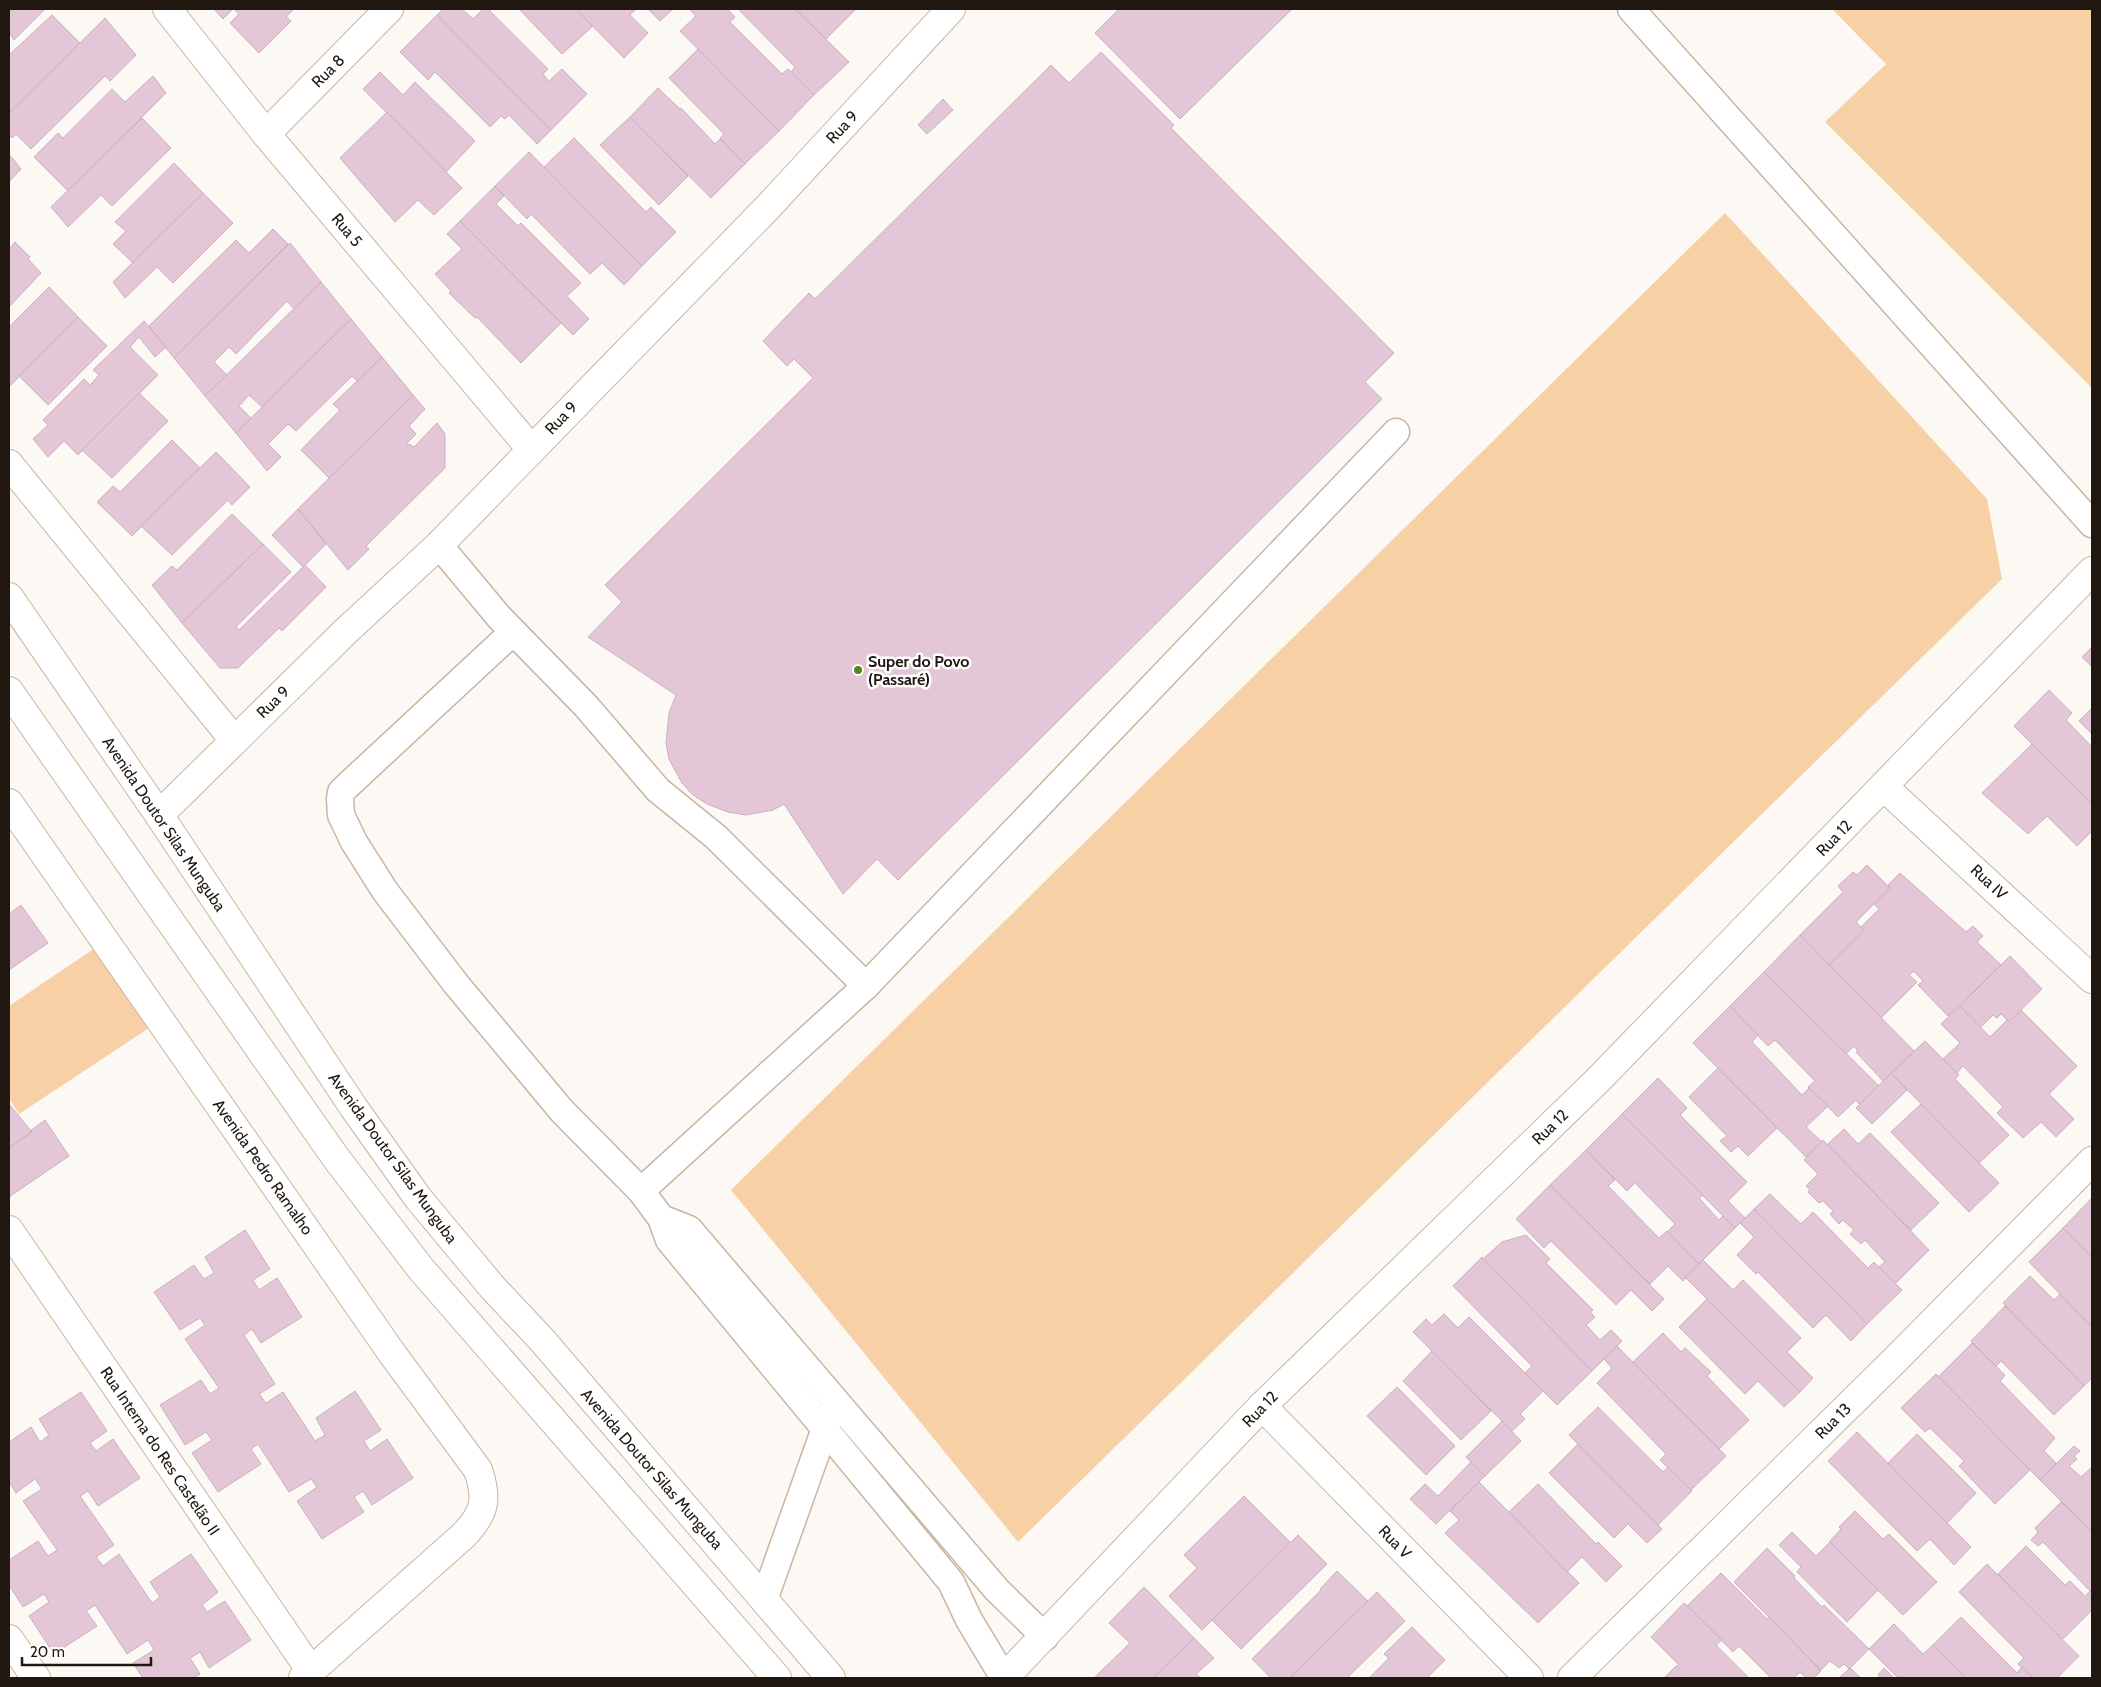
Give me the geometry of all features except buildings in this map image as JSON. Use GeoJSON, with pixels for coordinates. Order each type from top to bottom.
{"type":"FeatureCollection","features":[{"type":"Feature","properties":{"kind":"street","name":"Rua 5"},"geometry":{"type":"LineString","coordinates":[[167,9],[266,134],[531,449]]}},
{"type":"Feature","properties":{"kind":"street","name":"Rua 8"},"geometry":{"type":"LineString","coordinates":[[266,134],[389,9]]}},
{"type":"Feature","properties":{"kind":"street","name":"Rua 9"},"geometry":{"type":"LineString","coordinates":[[159,815],[346,631],[439,545],[768,207],[951,9]]}},
{"type":"Feature","properties":{"kind":"street"},"geometry":{"type":"LineString","coordinates":[[9,464],[234,740]]}},
{"type":"Feature","properties":{"kind":"street","name":"Rua 12"},"geometry":{"type":"LineString","coordinates":[[1004,1678],[1045,1637],[1262,1406],[1597,1081],[2092,572]]}},
{"type":"Feature","properties":{"kind":"street","name":"Avenida Doutor Silas Munguba"},"geometry":{"type":"LineString","coordinates":[[9,597],[159,815],[354,1108],[418,1198],[492,1288],[542,1340],[831,1678]]}},
{"type":"Feature","properties":{"kind":"street"},"geometry":{"type":"LineString","coordinates":[[9,691],[336,1158],[421,1269],[777,1678]]}},
{"type":"Feature","properties":{"kind":"street","name":"Rua IV"},"geometry":{"type":"LineString","coordinates":[[1884,786],[2092,978]]}},
{"type":"Feature","properties":{"kind":"street","name":"Avenida Pedro Ramalho"},"geometry":{"type":"LineString","coordinates":[[9,803],[391,1352],[478,1470],[483,1484],[482,1511],[478,1521],[464,1536],[307,1675]]}},
{"type":"Feature","properties":{"kind":"street","name":"Rua 13"},"geometry":{"type":"LineString","coordinates":[[1572,1678],[1887,1368],[2092,1161]]}},
{"type":"Feature","properties":{"kind":"street","name":"Rua Interna do Res Castelão II"},"geometry":{"type":"LineString","coordinates":[[9,1230],[307,1675]]}},
{"type":"Feature","properties":{"kind":"street","name":"Rua V"},"geometry":{"type":"LineString","coordinates":[[1262,1406],[1529,1678]]}},
{"type":"Feature","properties":{"kind":"street"},"geometry":{"type":"LineString","coordinates":[[9,1639],[36,1678]]}},
{"type":"Feature","properties":{"kind":"lane"},"geometry":{"type":"LineString","coordinates":[[1631,9],[2092,524]]}},
{"type":"Feature","properties":{"kind":"lane"},"geometry":{"type":"LineString","coordinates":[[641,1191],[872,979],[1396,432]]}},
{"type":"Feature","properties":{"kind":"lane"},"geometry":{"type":"LineString","coordinates":[[439,545],[506,624],[586,706],[658,790],[716,837],[872,979]]}},
{"type":"Feature","properties":{"kind":"lane"},"geometry":{"type":"LineString","coordinates":[[506,624],[346,786],[341,792],[341,815],[354,842],[385,891],[456,984],[562,1111],[641,1191],[661,1218],[669,1240],[951,1582],[969,1620],[1004,1678]]}},
{"type":"Feature","properties":{"kind":"lane"},"geometry":{"type":"LineString","coordinates":[[661,1218],[689,1229],[998,1590],[1045,1637]]}},
{"type":"Feature","properties":{"kind":"lane"},"geometry":{"type":"LineString","coordinates":[[764,1600],[835,1398]]}},
{"type":"Feature","properties":{"kind":"shaded area"},"geometry":{"type":"Polygon","coordinates":[[[1832,9],[2092,9],[2092,388],[1825,122],[1886,64],[1832,9]]]}},
{"type":"Feature","properties":{"kind":"shaded area"},"geometry":{"type":"Polygon","coordinates":[[[1725,213],[1987,499],[2002,579],[1018,1542],[731,1190],[1725,213]]]}},
{"type":"Feature","properties":{"kind":"shaded area"},"geometry":{"type":"Polygon","coordinates":[[[98,946],[152,1026],[19,1114],[9,1098],[9,1006],[98,946]]]}},
{"type":"Feature","properties":{"kind":"place","name":"Super do Povo (Passaré)"},"geometry":{"type":"Point","coordinates":[858,670]}}]}
